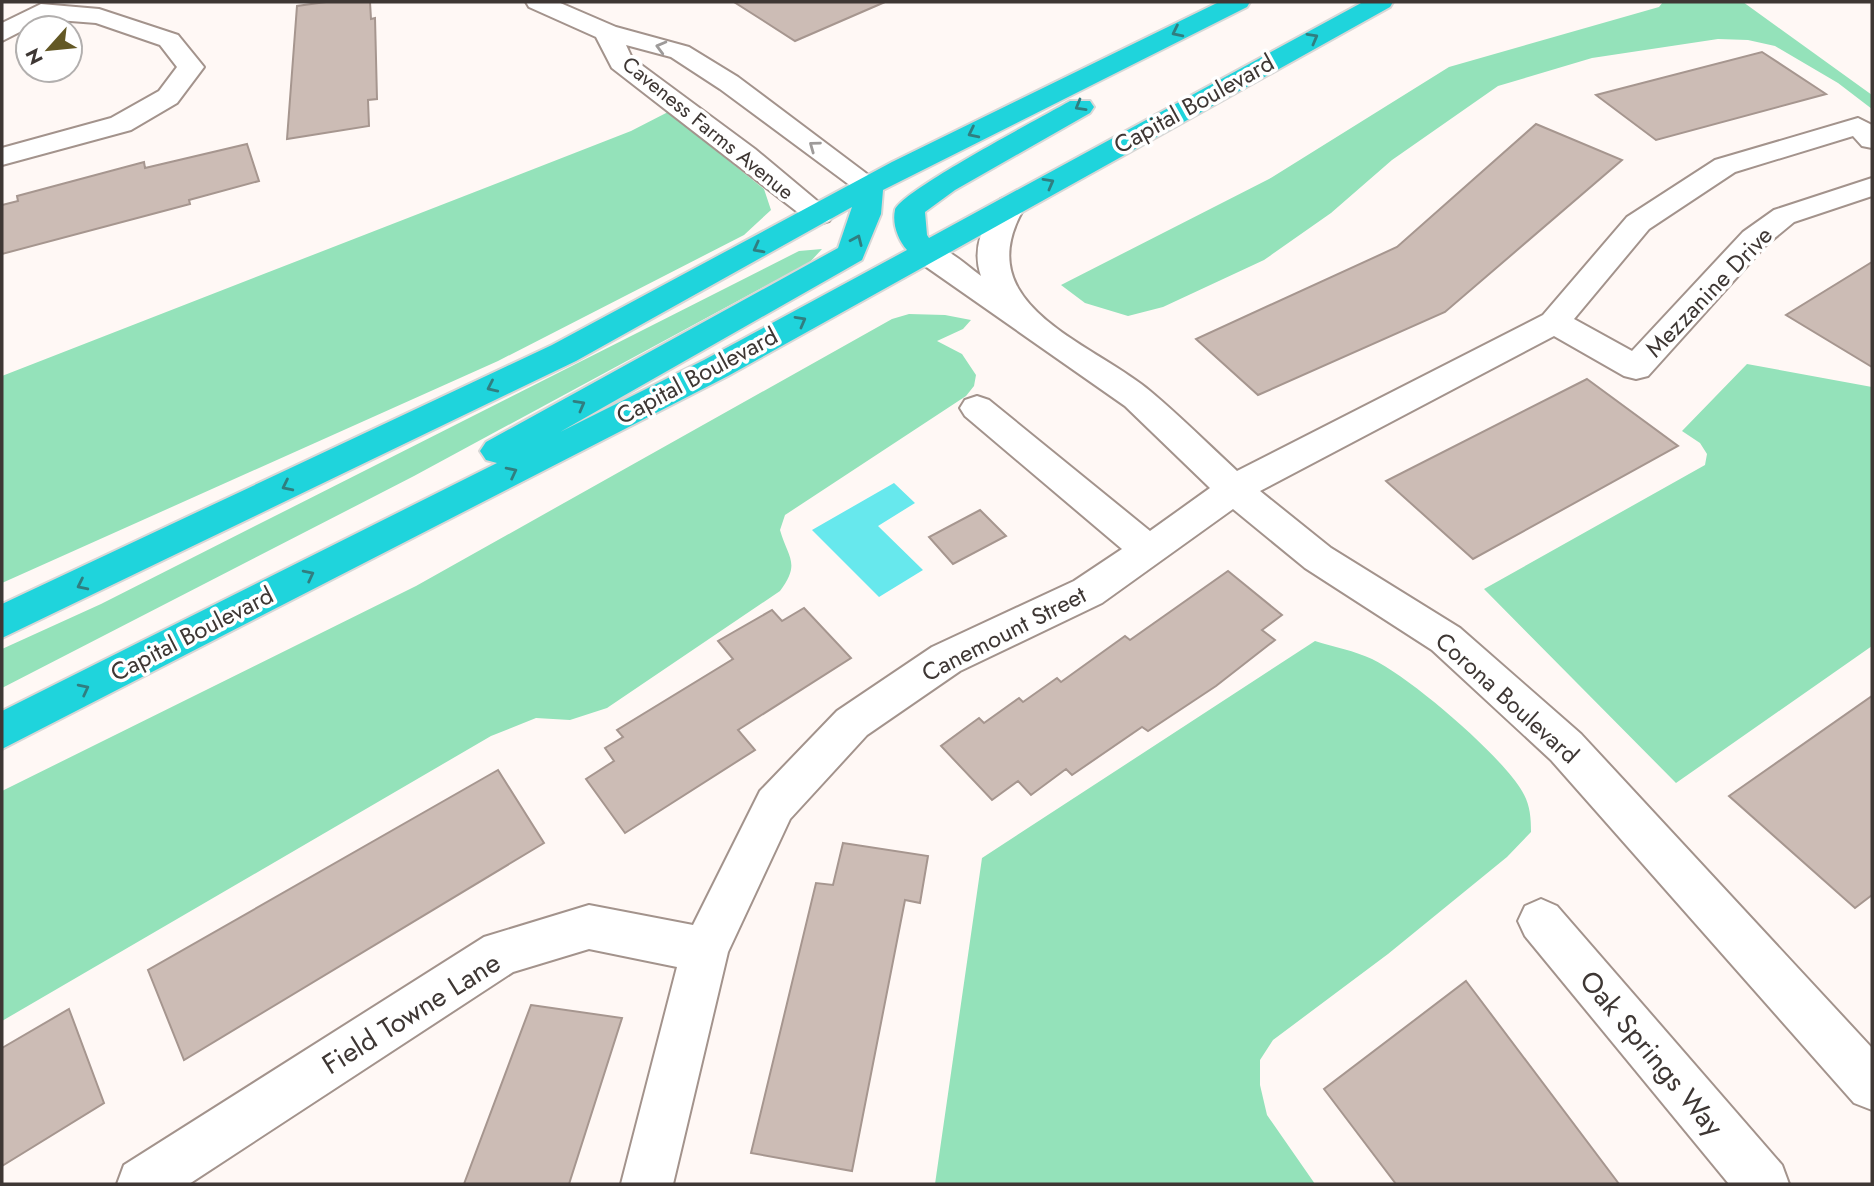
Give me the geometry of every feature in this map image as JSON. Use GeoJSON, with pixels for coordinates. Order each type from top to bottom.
{"type":"FeatureCollection","features":[{"type":"Feature","properties":{"kind":"highway","name":"Capital Boulevard"},"geometry":{"type":"LineString","coordinates":[[2,731],[716,368],[1381,2]]}},
{"type":"Feature","properties":{"kind":"highway"},"geometry":{"type":"LineString","coordinates":[[2,622],[564,353],[869,186],[1249,6]]}},
{"type":"Feature","properties":{"kind":"highway"},"geometry":{"type":"LineString","coordinates":[[926,252],[912,237],[910,209],[945,184],[1249,6]]}},
{"type":"Feature","properties":{"kind":"highway"},"geometry":{"type":"LineString","coordinates":[[2,714],[55,676],[464,469],[818,274],[851,253],[866,214],[869,186]]}},
{"type":"Feature","properties":{"kind":"street","name":"Caveness Farms Avenue"},"geometry":{"type":"LineString","coordinates":[[538,2],[607,32],[680,52],[729,83],[869,186]]}},
{"type":"Feature","properties":{"kind":"street"},"geometry":{"type":"LineString","coordinates":[[2,33],[44,6],[99,16],[169,40],[191,67],[168,97],[121,124],[2,158]]}},
{"type":"Feature","properties":{"kind":"street","name":"Caveness Farms Avenue"},"geometry":{"type":"LineString","coordinates":[[607,32],[621,62],[746,155],[818,215]]}},
{"type":"Feature","properties":{"kind":"street"},"geometry":{"type":"LineString","coordinates":[[1233,489],[1554,322],[1638,223],[1725,166],[1858,126],[1872,140]]}},
{"type":"Feature","properties":{"kind":"street","name":"Mezzanine Drive"},"geometry":{"type":"LineString","coordinates":[[1554,322],[1636,368],[1754,239],[1784,216],[1872,187]]}},
{"type":"Feature","properties":{"kind":"street","name":"Corona Boulevard"},"geometry":{"type":"LineString","coordinates":[[1010,205],[998,229],[993,268],[998,284],[1023,320]]}},
{"type":"Feature","properties":{"kind":"street","name":"Corona Boulevard"},"geometry":{"type":"LineString","coordinates":[[926,252],[1137,398],[1233,489],[1318,558],[1446,639],[1566,747],[1872,1085]]}},
{"type":"Feature","properties":{"kind":"street"},"geometry":{"type":"LineString","coordinates":[[977,408],[1147,549]]}},
{"type":"Feature","properties":{"kind":"street","name":"Canemount Street"},"geometry":{"type":"LineString","coordinates":[[647,1184],[705,950],[775,805],[852,723],[946,659],[1088,592],[1193,520],[1233,489]]}},
{"type":"Feature","properties":{"kind":"street","name":"Oak Springs Way"},"geometry":{"type":"LineString","coordinates":[[1541,921],[1763,1184]]}},
{"type":"Feature","properties":{"kind":"street","name":"Field Towne Lane"},"geometry":{"type":"LineString","coordinates":[[143,1184],[501,953],[590,927],[705,950]]}},
{"type":"Feature","properties":{"kind":"green space"},"geometry":{"type":"Polygon","coordinates":[[[1663,2],[1743,2],[1872,95],[1872,109],[1838,83],[1775,46],[1748,40],[1718,39],[1592,58],[1498,86],[1392,160],[1331,213],[1264,260],[1163,307],[1128,316],[1085,303],[1061,285],[1269,179],[1449,67],[1659,7],[1663,2]]]}},
{"type":"Feature","properties":{"kind":"green space"},"geometry":{"type":"Polygon","coordinates":[[[668,112],[764,189],[771,210],[744,235],[498,361],[2,583],[2,376],[631,131],[668,112]]]}},
{"type":"Feature","properties":{"kind":"green space"},"geometry":{"type":"Polygon","coordinates":[[[822,249],[810,262],[414,476],[2,688],[2,649],[101,604],[799,251],[822,249]]]}},
{"type":"Feature","properties":{"kind":"green space"},"geometry":{"type":"Polygon","coordinates":[[[909,314],[945,315],[971,320],[963,329],[937,341],[962,354],[976,375],[974,386],[966,396],[785,515],[780,530],[791,567],[780,591],[607,708],[570,720],[536,718],[491,736],[2,1021],[2,791],[416,586],[892,319],[909,314]]]}},
{"type":"Feature","properties":{"kind":"green space"},"geometry":{"type":"Polygon","coordinates":[[[1747,364],[1872,387],[1872,646],[1676,783],[1484,589],[1705,465],[1707,454],[1700,443],[1682,431],[1747,364]]]}},
{"type":"Feature","properties":{"kind":"green space"},"geometry":{"type":"Polygon","coordinates":[[[1315,641],[1372,659],[1409,682],[1453,718],[1495,757],[1522,791],[1530,811],[1531,832],[1507,857],[1388,954],[1273,1040],[1260,1060],[1260,1085],[1267,1115],[1315,1184],[935,1184],[982,858],[1315,641]]]}},
{"type":"Feature","properties":{"kind":"water"},"geometry":{"type":"Polygon","coordinates":[[[894,483],[915,503],[878,526],[923,570],[879,597],[812,530],[894,483]]]}},
{"type":"Feature","properties":{"kind":"building"},"geometry":{"type":"Polygon","coordinates":[[[326,2],[370,2],[371,19],[375,18],[377,99],[368,100],[369,126],[287,139],[297,6],[326,2]]]}},
{"type":"Feature","properties":{"kind":"building"},"geometry":{"type":"Polygon","coordinates":[[[734,2],[885,2],[795,41],[734,2]]]}},
{"type":"Feature","properties":{"kind":"building"},"geometry":{"type":"Polygon","coordinates":[[[1762,52],[1826,94],[1656,140],[1596,95],[1762,52]]]}},
{"type":"Feature","properties":{"kind":"building"},"geometry":{"type":"Polygon","coordinates":[[[1536,124],[1622,160],[1445,312],[1258,395],[1196,339],[1397,247],[1536,124]]]}},
{"type":"Feature","properties":{"kind":"building"},"geometry":{"type":"Polygon","coordinates":[[[247,144],[259,181],[189,200],[190,204],[2,254],[2,205],[18,201],[17,196],[144,162],[145,168],[247,144]]]}},
{"type":"Feature","properties":{"kind":"building"},"geometry":{"type":"Polygon","coordinates":[[[1872,262],[1872,367],[1786,315],[1872,262]]]}},
{"type":"Feature","properties":{"kind":"building"},"geometry":{"type":"Polygon","coordinates":[[[1587,379],[1678,446],[1473,559],[1386,481],[1587,379]]]}},
{"type":"Feature","properties":{"kind":"building"},"geometry":{"type":"Polygon","coordinates":[[[980,510],[1006,536],[953,564],[929,537],[980,510]]]}},
{"type":"Feature","properties":{"kind":"building"},"geometry":{"type":"Polygon","coordinates":[[[1228,571],[1282,615],[1262,630],[1275,640],[1216,686],[1148,731],[1142,727],[1072,775],[1066,769],[1031,795],[1018,781],[992,800],[941,746],[979,718],[984,723],[1019,698],[1023,702],[1057,678],[1061,682],[1125,636],[1130,640],[1228,571]]]}},
{"type":"Feature","properties":{"kind":"building"},"geometry":{"type":"Polygon","coordinates":[[[804,608],[851,658],[738,730],[755,750],[625,833],[586,779],[614,761],[605,748],[623,737],[617,730],[733,659],[718,641],[772,610],[782,621],[804,608]]]}},
{"type":"Feature","properties":{"kind":"building"},"geometry":{"type":"Polygon","coordinates":[[[1872,696],[1872,895],[1855,908],[1729,796],[1872,696]]]}},
{"type":"Feature","properties":{"kind":"building"},"geometry":{"type":"Polygon","coordinates":[[[498,770],[544,843],[184,1060],[148,970],[498,770]]]}},
{"type":"Feature","properties":{"kind":"building"},"geometry":{"type":"Polygon","coordinates":[[[843,843],[928,856],[920,903],[905,900],[852,1171],[751,1153],[816,883],[833,885],[843,843]]]}},
{"type":"Feature","properties":{"kind":"building"},"geometry":{"type":"Polygon","coordinates":[[[1466,981],[1619,1184],[1396,1184],[1324,1089],[1466,981]]]}},
{"type":"Feature","properties":{"kind":"building"},"geometry":{"type":"Polygon","coordinates":[[[531,1005],[622,1018],[569,1184],[464,1184],[531,1005]]]}},
{"type":"Feature","properties":{"kind":"building"},"geometry":{"type":"Polygon","coordinates":[[[69,1009],[104,1103],[2,1166],[2,1048],[69,1009]]]}}]}
